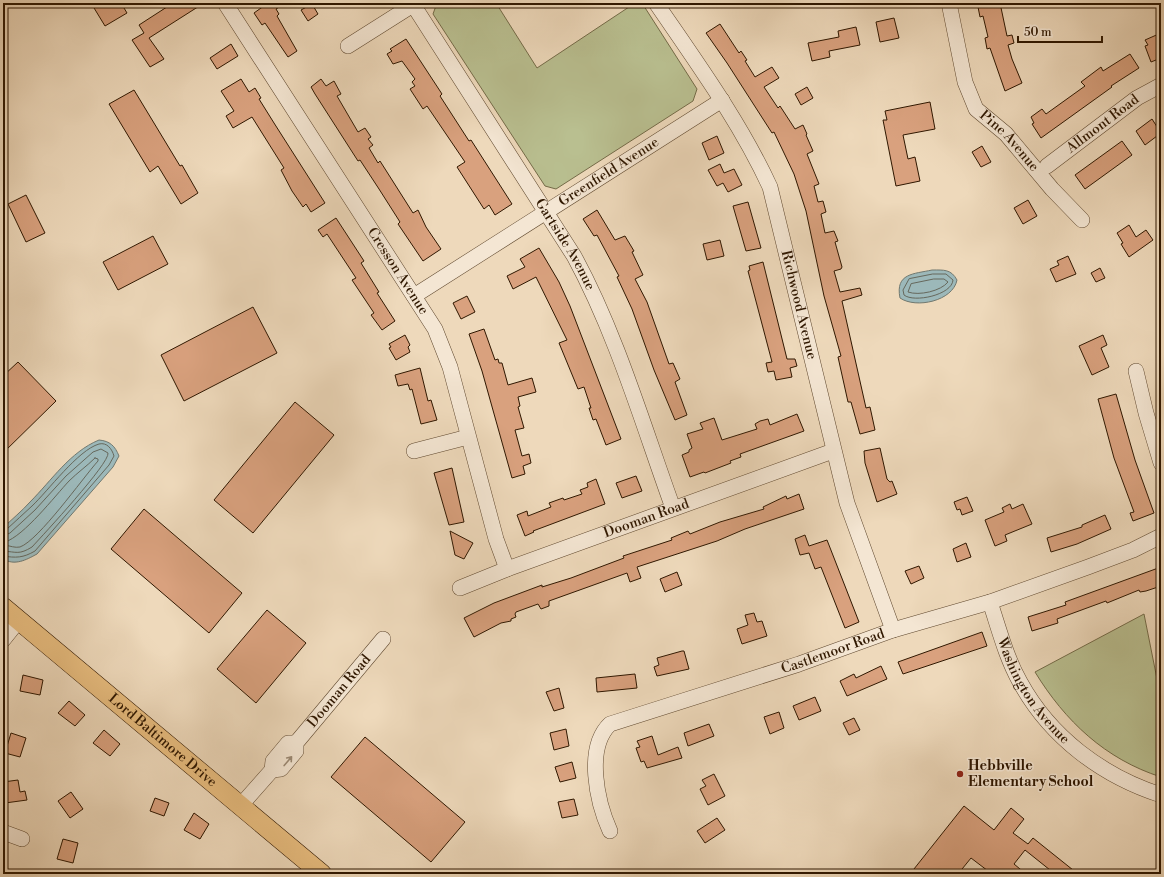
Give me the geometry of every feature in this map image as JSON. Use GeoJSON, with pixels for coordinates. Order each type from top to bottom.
{"type":"FeatureCollection","features":[{"type":"Feature","properties":{"kind":"main road","name":"Lord Baltimore Drive"},"geometry":{"type":"LineString","coordinates":[[3,606],[242,805],[322,874]]}},
{"type":"Feature","properties":{"kind":"street","name":"Cresson Avenue"},"geometry":{"type":"LineString","coordinates":[[225,3],[435,329],[443,347],[496,539],[507,569]]}},
{"type":"Feature","properties":{"kind":"street","name":"Richwood Avenue"},"geometry":{"type":"LineString","coordinates":[[656,3],[722,100],[759,163],[770,188],[833,451],[847,503],[893,630]]}},
{"type":"Feature","properties":{"kind":"street","name":"Pine Avenue"},"geometry":{"type":"LineString","coordinates":[[949,3],[965,82],[976,108],[1006,134],[1052,189],[1082,220]]}},
{"type":"Feature","properties":{"kind":"street"},"geometry":{"type":"LineString","coordinates":[[348,46],[413,4]]}},
{"type":"Feature","properties":{"kind":"street","name":"Gartside Avenue"},"geometry":{"type":"LineString","coordinates":[[413,4],[574,256],[598,305],[673,508]]}},
{"type":"Feature","properties":{"kind":"street","name":"Allmont Road"},"geometry":{"type":"LineString","coordinates":[[1047,166],[1137,98],[1161,84]]}},
{"type":"Feature","properties":{"kind":"street","name":"Greenfield Avenue"},"geometry":{"type":"LineString","coordinates":[[414,296],[722,100]]}},
{"type":"Feature","properties":{"kind":"street"},"geometry":{"type":"LineString","coordinates":[[1136,371],[1161,463]]}},
{"type":"Feature","properties":{"kind":"street"},"geometry":{"type":"LineString","coordinates":[[414,451],[468,437]]}},
{"type":"Feature","properties":{"kind":"street","name":"Dooman Road"},"geometry":{"type":"LineString","coordinates":[[460,588],[507,569],[673,508],[833,451]]}},
{"type":"Feature","properties":{"kind":"street","name":"Castlemoor Road"},"geometry":{"type":"LineString","coordinates":[[610,830],[600,804],[596,762],[596,746],[599,737],[610,724],[800,664],[893,630],[990,602],[1088,568],[1133,550],[1161,536]]}},
{"type":"Feature","properties":{"kind":"street","name":"Washington Avenue"},"geometry":{"type":"LineString","coordinates":[[990,602],[1006,650],[1020,682],[1036,706],[1056,730],[1079,752],[1101,768],[1121,780],[1161,795]]}},
{"type":"Feature","properties":{"kind":"street"},"geometry":{"type":"LineString","coordinates":[[3,640],[19,620]]}},
{"type":"Feature","properties":{"kind":"street","name":"Dooman Road"},"geometry":{"type":"LineString","coordinates":[[242,805],[272,770],[273,761],[288,743],[296,743],[383,639]]}},
{"type":"Feature","properties":{"kind":"street"},"geometry":{"type":"LineString","coordinates":[[3,832],[22,839]]}},
{"type":"Feature","properties":{"kind":"green space"},"geometry":{"type":"Polygon","coordinates":[[[437,3],[496,3],[537,68],[635,3],[642,3],[697,89],[693,101],[556,189],[545,186],[433,14],[437,3]]]}},
{"type":"Feature","properties":{"kind":"green space"},"geometry":{"type":"Polygon","coordinates":[[[1144,614],[1161,699],[1161,777],[1122,760],[1104,749],[1088,736],[1059,707],[1035,672],[1144,614]]]}},
{"type":"Feature","properties":{"kind":"water"},"geometry":{"type":"Polygon","coordinates":[[[932,270],[947,271],[955,276],[957,280],[949,293],[941,298],[924,303],[915,303],[900,298],[899,290],[903,279],[913,274],[932,270]]]}},
{"type":"Feature","properties":{"kind":"water"},"geometry":{"type":"Polygon","coordinates":[[[99,440],[109,443],[117,452],[119,456],[113,467],[37,554],[25,560],[16,562],[3,559],[3,528],[70,459],[89,445],[99,440]]]}},
{"type":"Feature","properties":{"kind":"building"},"geometry":{"type":"Polygon","coordinates":[[[91,3],[121,3],[127,13],[105,26],[91,3]]]}},
{"type":"Feature","properties":{"kind":"building"},"geometry":{"type":"Polygon","coordinates":[[[173,3],[204,3],[149,38],[164,59],[150,67],[132,40],[144,33],[139,25],[173,3]]]}},
{"type":"Feature","properties":{"kind":"building"},"geometry":{"type":"Polygon","coordinates":[[[268,3],[286,3],[276,9],[279,14],[277,16],[297,51],[288,57],[265,23],[262,25],[254,13],[268,3]]]}},
{"type":"Feature","properties":{"kind":"building"},"geometry":{"type":"Polygon","coordinates":[[[1000,3],[1007,36],[1012,35],[1014,43],[1008,45],[1022,83],[1005,91],[990,48],[987,49],[985,38],[988,37],[983,16],[980,17],[978,7],[1000,3]]]}},
{"type":"Feature","properties":{"kind":"building"},"geometry":{"type":"Polygon","coordinates":[[[312,4],[318,14],[308,21],[301,10],[312,4]]]}},
{"type":"Feature","properties":{"kind":"building"},"geometry":{"type":"Polygon","coordinates":[[[894,18],[899,38],[880,42],[876,22],[894,18]]]}},
{"type":"Feature","properties":{"kind":"building"},"geometry":{"type":"Polygon","coordinates":[[[720,24],[739,53],[741,51],[747,60],[745,61],[755,77],[772,67],[779,78],[764,87],[778,108],[780,106],[795,129],[803,125],[807,134],[806,135],[813,151],[807,154],[819,184],[814,186],[818,202],[823,201],[826,212],[821,214],[825,233],[834,231],[838,241],[835,242],[842,267],[841,269],[834,271],[840,292],[860,288],[862,295],[842,301],[866,408],[870,407],[875,430],[860,434],[851,402],[848,402],[838,357],[841,356],[824,296],[806,211],[794,174],[774,132],[772,133],[706,33],[720,24]]]}},
{"type":"Feature","properties":{"kind":"building"},"geometry":{"type":"Polygon","coordinates":[[[856,27],[860,45],[829,51],[830,57],[812,61],[808,43],[839,37],[838,31],[856,27]]]}},
{"type":"Feature","properties":{"kind":"building"},"geometry":{"type":"Polygon","coordinates":[[[1161,33],[1161,58],[1151,62],[1145,46],[1148,45],[1145,40],[1161,33]]]}},
{"type":"Feature","properties":{"kind":"building"},"geometry":{"type":"Polygon","coordinates":[[[406,39],[442,94],[440,96],[469,141],[471,140],[512,204],[495,215],[489,205],[484,209],[457,167],[465,162],[427,106],[423,109],[410,89],[415,86],[412,82],[415,79],[402,61],[393,64],[387,54],[392,51],[390,49],[406,39]]]}},
{"type":"Feature","properties":{"kind":"building"},"geometry":{"type":"Polygon","coordinates":[[[231,44],[238,56],[217,69],[210,58],[231,44]]]}},
{"type":"Feature","properties":{"kind":"building"},"geometry":{"type":"Polygon","coordinates":[[[1130,54],[1139,68],[1111,86],[1112,87],[1041,138],[1032,124],[1034,123],[1031,117],[1042,109],[1046,114],[1085,86],[1081,82],[1101,67],[1103,71],[1130,54]]]}},
{"type":"Feature","properties":{"kind":"building"},"geometry":{"type":"Polygon","coordinates":[[[241,79],[249,92],[255,88],[261,98],[259,99],[325,203],[311,212],[306,204],[303,207],[292,191],[281,170],[284,168],[252,117],[233,128],[226,116],[234,111],[221,91],[241,79]]]}},
{"type":"Feature","properties":{"kind":"building"},"geometry":{"type":"Polygon","coordinates":[[[321,79],[326,86],[334,81],[341,94],[337,96],[358,132],[365,128],[371,137],[368,139],[373,145],[369,148],[378,163],[380,161],[413,213],[418,210],[426,227],[441,249],[423,261],[398,224],[400,222],[379,189],[360,160],[358,161],[311,87],[321,79]]]}},
{"type":"Feature","properties":{"kind":"building"},"geometry":{"type":"Polygon","coordinates":[[[807,87],[813,98],[801,105],[795,94],[807,87]]]}},
{"type":"Feature","properties":{"kind":"building"},"geometry":{"type":"Polygon","coordinates":[[[134,90],[198,193],[181,204],[158,166],[150,172],[109,104],[134,90]]]}},
{"type":"Feature","properties":{"kind":"building"},"geometry":{"type":"Polygon","coordinates":[[[930,102],[935,129],[903,135],[908,159],[915,157],[920,181],[896,186],[883,120],[887,120],[885,111],[930,102]]]}},
{"type":"Feature","properties":{"kind":"building"},"geometry":{"type":"Polygon","coordinates":[[[1152,119],[1161,133],[1145,145],[1136,131],[1152,119]]]}},
{"type":"Feature","properties":{"kind":"building"},"geometry":{"type":"Polygon","coordinates":[[[717,136],[724,153],[709,160],[702,143],[717,136]]]}},
{"type":"Feature","properties":{"kind":"building"},"geometry":{"type":"Polygon","coordinates":[[[1122,141],[1132,155],[1085,189],[1075,175],[1122,141]]]}},
{"type":"Feature","properties":{"kind":"building"},"geometry":{"type":"Polygon","coordinates":[[[982,146],[991,162],[981,167],[972,152],[982,146]]]}},
{"type":"Feature","properties":{"kind":"building"},"geometry":{"type":"Polygon","coordinates":[[[720,164],[724,173],[734,169],[742,185],[728,192],[723,183],[717,186],[708,170],[720,164]]]}},
{"type":"Feature","properties":{"kind":"building"},"geometry":{"type":"Polygon","coordinates":[[[26,195],[45,233],[26,242],[8,204],[26,195]]]}},
{"type":"Feature","properties":{"kind":"building"},"geometry":{"type":"Polygon","coordinates":[[[1028,200],[1037,216],[1023,224],[1014,208],[1028,200]]]}},
{"type":"Feature","properties":{"kind":"building"},"geometry":{"type":"Polygon","coordinates":[[[748,202],[761,248],[746,251],[733,206],[748,202]]]}},
{"type":"Feature","properties":{"kind":"building"},"geometry":{"type":"Polygon","coordinates":[[[597,210],[615,240],[625,236],[634,251],[632,252],[643,275],[635,279],[647,302],[669,364],[673,363],[680,379],[675,382],[687,415],[675,420],[654,370],[632,309],[617,277],[619,276],[597,235],[594,236],[583,219],[597,210]]]}},
{"type":"Feature","properties":{"kind":"building"},"geometry":{"type":"Polygon","coordinates":[[[336,218],[364,261],[361,263],[379,292],[377,293],[395,321],[382,330],[371,315],[374,313],[352,280],[356,278],[327,234],[323,237],[318,230],[336,218]]]}},
{"type":"Feature","properties":{"kind":"building"},"geometry":{"type":"Polygon","coordinates":[[[1129,225],[1136,237],[1146,230],[1153,240],[1129,257],[1121,244],[1123,243],[1117,233],[1129,225]]]}},
{"type":"Feature","properties":{"kind":"building"},"geometry":{"type":"Polygon","coordinates":[[[153,236],[168,264],[118,290],[103,262],[153,236]]]}},
{"type":"Feature","properties":{"kind":"building"},"geometry":{"type":"Polygon","coordinates":[[[720,240],[724,256],[707,260],[703,244],[720,240]]]}},
{"type":"Feature","properties":{"kind":"building"},"geometry":{"type":"Polygon","coordinates":[[[539,248],[559,282],[570,306],[621,439],[606,445],[596,419],[593,420],[589,408],[591,408],[584,387],[578,389],[559,343],[567,340],[536,277],[513,289],[507,276],[525,267],[520,259],[539,248]]]}},
{"type":"Feature","properties":{"kind":"building"},"geometry":{"type":"Polygon","coordinates":[[[1068,256],[1076,274],[1056,282],[1050,269],[1059,265],[1057,261],[1068,256]]]}},
{"type":"Feature","properties":{"kind":"building"},"geometry":{"type":"Polygon","coordinates":[[[763,262],[787,359],[795,359],[797,366],[790,368],[792,377],[776,380],[774,371],[768,372],[766,363],[772,362],[748,271],[750,270],[749,266],[763,262]]]}},
{"type":"Feature","properties":{"kind":"building"},"geometry":{"type":"Polygon","coordinates":[[[1100,268],[1105,278],[1096,282],[1091,273],[1100,268]]]}},
{"type":"Feature","properties":{"kind":"building"},"geometry":{"type":"Polygon","coordinates":[[[467,296],[475,312],[461,319],[453,303],[467,296]]]}},
{"type":"Feature","properties":{"kind":"building"},"geometry":{"type":"Polygon","coordinates":[[[253,307],[277,353],[184,401],[161,355],[253,307]]]}},
{"type":"Feature","properties":{"kind":"building"},"geometry":{"type":"Polygon","coordinates":[[[484,329],[495,360],[498,359],[499,363],[502,363],[508,385],[532,378],[536,392],[518,397],[520,406],[518,407],[524,428],[515,430],[522,456],[529,454],[531,463],[523,466],[525,474],[512,478],[482,371],[469,334],[484,329]]]}},
{"type":"Feature","properties":{"kind":"building"},"geometry":{"type":"Polygon","coordinates":[[[405,335],[410,345],[408,347],[410,352],[396,360],[389,348],[391,347],[389,344],[405,335]]]}},
{"type":"Feature","properties":{"kind":"building"},"geometry":{"type":"Polygon","coordinates":[[[1103,335],[1107,345],[1101,348],[1109,367],[1092,375],[1079,346],[1103,335]]]}},
{"type":"Feature","properties":{"kind":"building"},"geometry":{"type":"Polygon","coordinates":[[[18,362],[56,401],[3,453],[3,376],[18,362]]]}},
{"type":"Feature","properties":{"kind":"building"},"geometry":{"type":"Polygon","coordinates":[[[420,368],[428,401],[431,400],[437,420],[421,424],[412,389],[410,390],[408,384],[398,386],[395,375],[420,368]]]}},
{"type":"Feature","properties":{"kind":"building"},"geometry":{"type":"Polygon","coordinates":[[[1116,394],[1135,460],[1154,513],[1133,521],[1130,513],[1134,512],[1114,458],[1098,399],[1116,394]]]}},
{"type":"Feature","properties":{"kind":"building"},"geometry":{"type":"Polygon","coordinates":[[[295,402],[334,435],[253,533],[214,500],[295,402]]]}},
{"type":"Feature","properties":{"kind":"building"},"geometry":{"type":"Polygon","coordinates":[[[797,414],[804,431],[740,454],[741,457],[730,461],[731,463],[690,477],[682,455],[689,452],[692,448],[687,434],[703,429],[700,423],[714,418],[722,440],[757,429],[755,424],[760,421],[768,419],[770,425],[797,414]]]}},
{"type":"Feature","properties":{"kind":"building"},"geometry":{"type":"Polygon","coordinates":[[[880,448],[887,479],[890,482],[892,481],[897,494],[877,502],[865,463],[864,451],[880,448]]]}},
{"type":"Feature","properties":{"kind":"building"},"geometry":{"type":"Polygon","coordinates":[[[452,468],[464,522],[449,525],[434,473],[452,468]]]}},
{"type":"Feature","properties":{"kind":"building"},"geometry":{"type":"Polygon","coordinates":[[[636,476],[642,491],[622,498],[616,483],[636,476]]]}},
{"type":"Feature","properties":{"kind":"building"},"geometry":{"type":"Polygon","coordinates":[[[596,479],[605,504],[533,531],[534,532],[525,536],[517,515],[527,511],[528,516],[551,507],[549,503],[582,494],[580,490],[588,487],[587,483],[596,479]]]}},
{"type":"Feature","properties":{"kind":"building"},"geometry":{"type":"Polygon","coordinates":[[[799,494],[804,509],[745,529],[717,541],[637,567],[641,578],[630,582],[627,573],[549,601],[549,606],[541,609],[538,604],[516,612],[516,617],[511,619],[511,621],[501,623],[474,637],[464,618],[494,603],[542,585],[542,587],[571,578],[624,558],[623,556],[672,540],[671,538],[688,531],[690,534],[720,522],[764,509],[763,507],[786,496],[787,499],[799,494]]]}},
{"type":"Feature","properties":{"kind":"building"},"geometry":{"type":"Polygon","coordinates":[[[967,497],[973,511],[962,515],[960,509],[957,510],[954,502],[967,497]]]}},
{"type":"Feature","properties":{"kind":"building"},"geometry":{"type":"Polygon","coordinates":[[[1010,504],[1012,509],[1023,504],[1032,524],[1005,535],[1007,541],[995,546],[985,520],[1004,512],[1002,508],[1010,504]]]}},
{"type":"Feature","properties":{"kind":"building"},"geometry":{"type":"Polygon","coordinates":[[[144,509],[242,593],[209,633],[111,549],[144,509]]]}},
{"type":"Feature","properties":{"kind":"building"},"geometry":{"type":"Polygon","coordinates":[[[1105,515],[1111,529],[1077,544],[1051,552],[1047,538],[1082,527],[1082,525],[1105,515]]]}},
{"type":"Feature","properties":{"kind":"building"},"geometry":{"type":"Polygon","coordinates":[[[450,531],[473,543],[464,559],[455,555],[450,531]]]}},
{"type":"Feature","properties":{"kind":"building"},"geometry":{"type":"Polygon","coordinates":[[[805,535],[809,546],[827,540],[859,622],[845,628],[821,567],[815,569],[809,553],[800,555],[795,539],[805,535]]]}},
{"type":"Feature","properties":{"kind":"building"},"geometry":{"type":"Polygon","coordinates":[[[966,543],[971,557],[957,562],[953,549],[966,543]]]}},
{"type":"Feature","properties":{"kind":"building"},"geometry":{"type":"Polygon","coordinates":[[[919,566],[924,578],[911,584],[905,571],[919,566]]]}},
{"type":"Feature","properties":{"kind":"building"},"geometry":{"type":"Polygon","coordinates":[[[1161,567],[1161,586],[1146,591],[1140,592],[1139,590],[1107,603],[1106,601],[1057,619],[1058,623],[1032,631],[1028,617],[1066,605],[1065,602],[1161,567]]]}},
{"type":"Feature","properties":{"kind":"building"},"geometry":{"type":"Polygon","coordinates":[[[677,572],[682,585],[665,592],[660,579],[677,572]]]}},
{"type":"Feature","properties":{"kind":"building"},"geometry":{"type":"Polygon","coordinates":[[[267,610],[306,643],[256,703],[217,669],[267,610]]]}},
{"type":"Feature","properties":{"kind":"building"},"geometry":{"type":"Polygon","coordinates":[[[754,613],[757,622],[762,621],[767,636],[742,644],[737,629],[748,625],[745,615],[754,613]]]}},
{"type":"Feature","properties":{"kind":"building"},"geometry":{"type":"Polygon","coordinates":[[[982,632],[987,646],[903,674],[898,662],[982,632]]]}},
{"type":"Feature","properties":{"kind":"building"},"geometry":{"type":"Polygon","coordinates":[[[684,651],[689,669],[657,676],[654,667],[659,665],[657,658],[684,651]]]}},
{"type":"Feature","properties":{"kind":"building"},"geometry":{"type":"Polygon","coordinates":[[[881,666],[887,679],[847,696],[840,681],[854,674],[856,678],[881,666]]]}},
{"type":"Feature","properties":{"kind":"building"},"geometry":{"type":"Polygon","coordinates":[[[635,674],[637,688],[597,692],[596,678],[635,674]]]}},
{"type":"Feature","properties":{"kind":"building"},"geometry":{"type":"Polygon","coordinates":[[[23,675],[43,680],[40,695],[20,691],[23,675]]]}},
{"type":"Feature","properties":{"kind":"building"},"geometry":{"type":"Polygon","coordinates":[[[559,688],[564,708],[554,711],[546,692],[559,688]]]}},
{"type":"Feature","properties":{"kind":"building"},"geometry":{"type":"Polygon","coordinates":[[[815,697],[821,711],[799,720],[793,706],[815,697]]]}},
{"type":"Feature","properties":{"kind":"building"},"geometry":{"type":"Polygon","coordinates":[[[69,701],[85,715],[75,726],[58,713],[69,701]]]}},
{"type":"Feature","properties":{"kind":"building"},"geometry":{"type":"Polygon","coordinates":[[[779,712],[784,728],[770,734],[764,717],[779,712]]]}},
{"type":"Feature","properties":{"kind":"building"},"geometry":{"type":"Polygon","coordinates":[[[854,718],[860,730],[849,735],[843,723],[854,718]]]}},
{"type":"Feature","properties":{"kind":"building"},"geometry":{"type":"Polygon","coordinates":[[[709,724],[714,736],[688,746],[684,733],[709,724]]]}},
{"type":"Feature","properties":{"kind":"building"},"geometry":{"type":"Polygon","coordinates":[[[566,729],[569,746],[554,750],[550,733],[566,729]]]}},
{"type":"Feature","properties":{"kind":"building"},"geometry":{"type":"Polygon","coordinates":[[[104,730],[120,744],[110,756],[93,743],[104,730]]]}},
{"type":"Feature","properties":{"kind":"building"},"geometry":{"type":"Polygon","coordinates":[[[11,733],[26,738],[20,757],[5,753],[11,733]]]}},
{"type":"Feature","properties":{"kind":"building"},"geometry":{"type":"Polygon","coordinates":[[[652,736],[658,755],[678,747],[682,758],[647,768],[644,761],[641,762],[636,748],[640,747],[637,741],[652,736]]]}},
{"type":"Feature","properties":{"kind":"building"},"geometry":{"type":"Polygon","coordinates":[[[365,737],[465,822],[431,862],[331,777],[365,737]]]}},
{"type":"Feature","properties":{"kind":"building"},"geometry":{"type":"Polygon","coordinates":[[[572,762],[576,778],[560,782],[555,767],[572,762]]]}},
{"type":"Feature","properties":{"kind":"building"},"geometry":{"type":"Polygon","coordinates":[[[714,774],[725,796],[708,805],[700,789],[706,786],[702,780],[714,774]]]}},
{"type":"Feature","properties":{"kind":"building"},"geometry":{"type":"Polygon","coordinates":[[[18,780],[20,792],[25,791],[27,800],[5,803],[3,782],[18,780]]]}},
{"type":"Feature","properties":{"kind":"building"},"geometry":{"type":"Polygon","coordinates":[[[71,792],[83,809],[70,818],[58,801],[71,792]]]}},
{"type":"Feature","properties":{"kind":"building"},"geometry":{"type":"Polygon","coordinates":[[[155,798],[169,803],[164,816],[150,811],[155,798]]]}},
{"type":"Feature","properties":{"kind":"building"},"geometry":{"type":"Polygon","coordinates":[[[574,799],[578,815],[562,818],[558,802],[574,799]]]}},
{"type":"Feature","properties":{"kind":"building"},"geometry":{"type":"Polygon","coordinates":[[[964,806],[994,830],[1011,808],[1024,819],[1013,833],[1028,844],[1033,838],[1078,874],[1055,874],[1025,850],[1014,864],[1026,874],[992,874],[971,858],[958,874],[910,874],[964,806]]]}},
{"type":"Feature","properties":{"kind":"building"},"geometry":{"type":"Polygon","coordinates":[[[194,813],[209,824],[200,839],[184,830],[194,813]]]}},
{"type":"Feature","properties":{"kind":"building"},"geometry":{"type":"Polygon","coordinates":[[[717,818],[725,830],[705,843],[697,831],[717,818]]]}},
{"type":"Feature","properties":{"kind":"building"},"geometry":{"type":"Polygon","coordinates":[[[63,839],[78,843],[73,863],[57,859],[63,839]]]}},
{"type":"Feature","properties":{"kind":"place","name":"Hebbville Elementary School"},"geometry":{"type":"Point","coordinates":[960,774]}}]}
